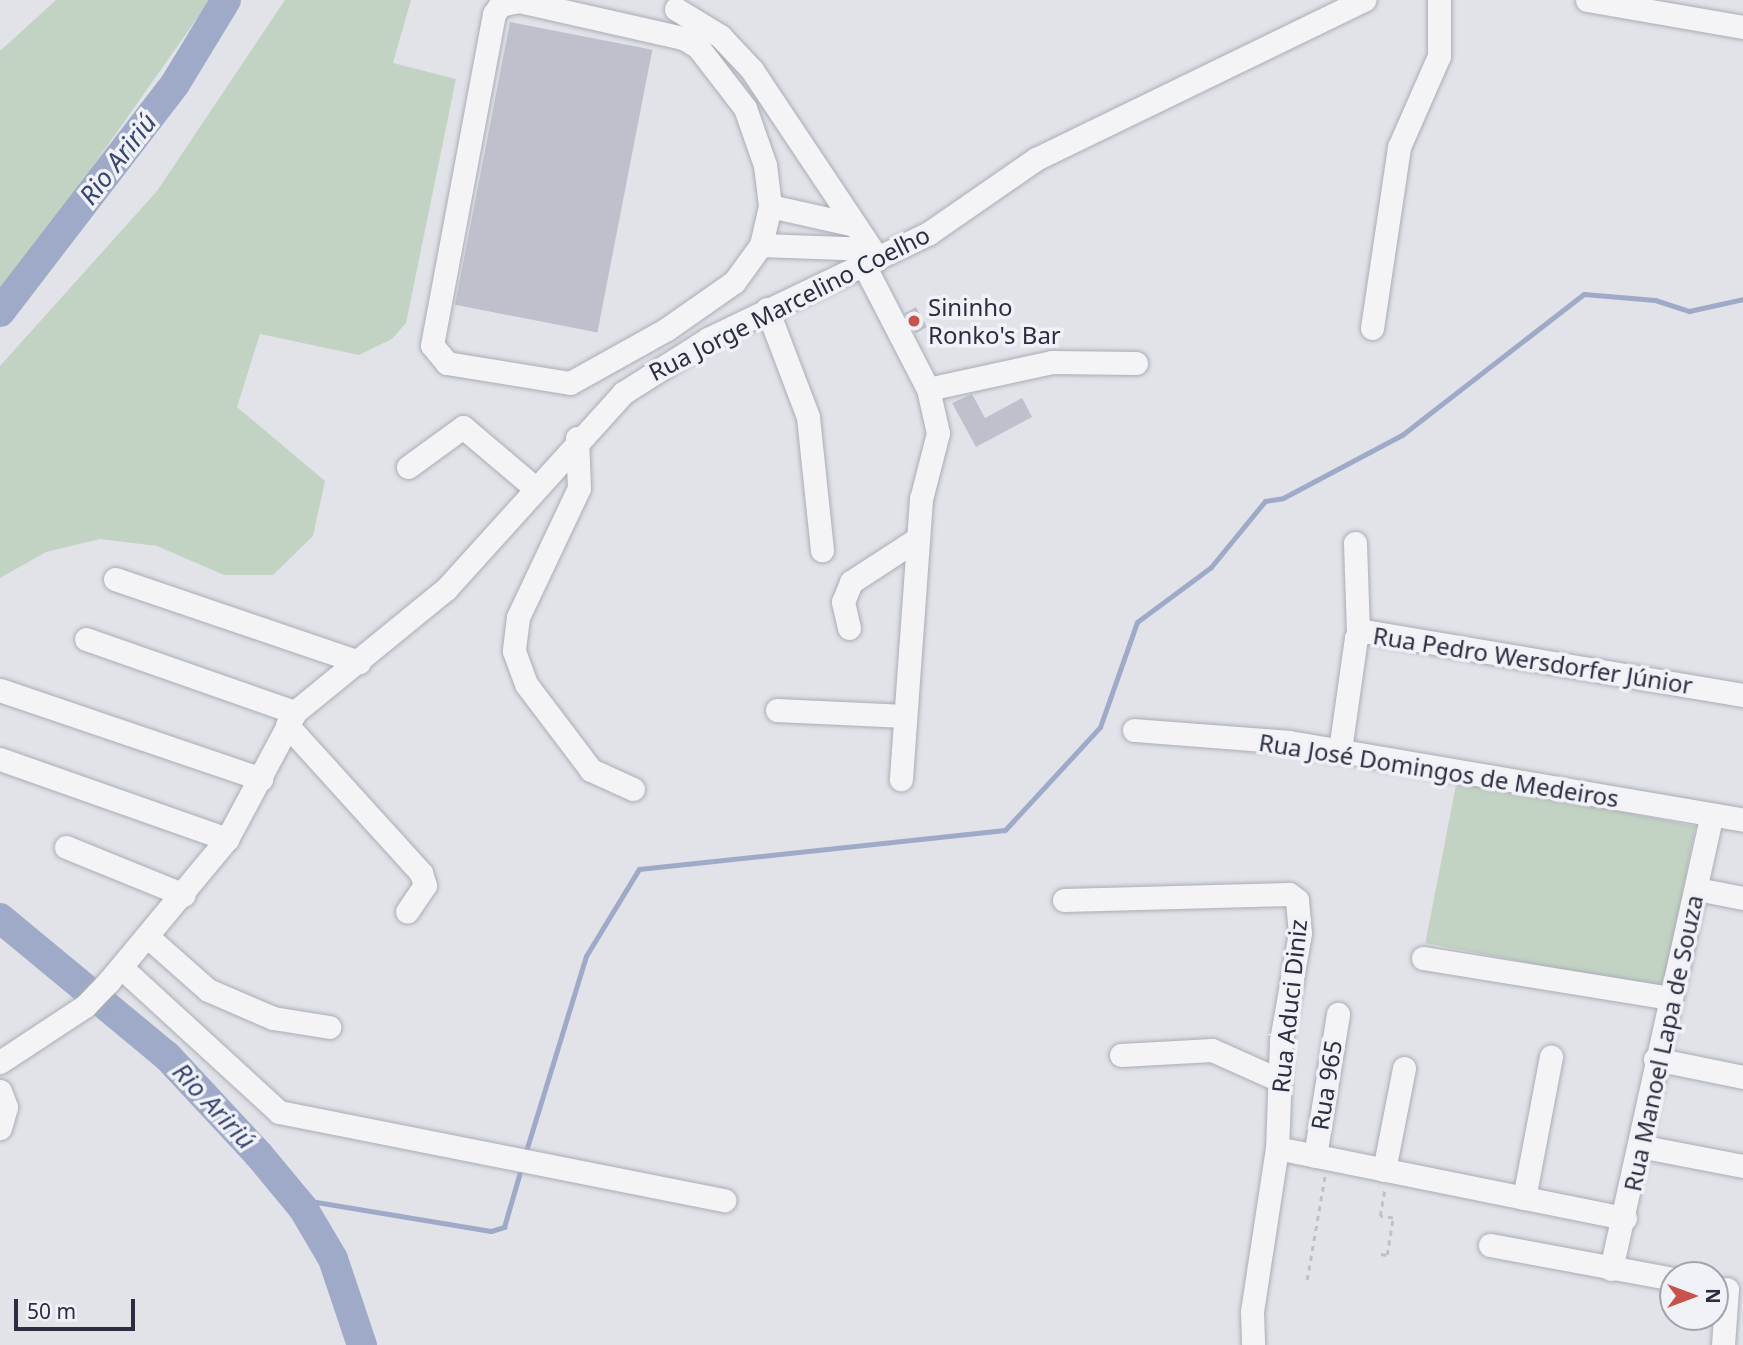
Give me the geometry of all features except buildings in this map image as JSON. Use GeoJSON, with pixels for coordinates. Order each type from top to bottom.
{"type":"FeatureCollection","features":[{"type":"Feature","properties":{"kind":"street","name":"Rua Jorge Marcelino Coelho"},"geometry":{"type":"LineString","coordinates":[[0,1062],[85,1006],[116,974],[184,895],[227,839],[291,719],[446,589],[577,438],[643,377],[767,309],[929,233],[1036,159],[1364,0]]}},
{"type":"Feature","properties":{"kind":"street"},"geometry":{"type":"LineString","coordinates":[[1372,328],[1399,147],[1439,57],[1438,0]]}},
{"type":"Feature","properties":{"kind":"street"},"geometry":{"type":"LineString","coordinates":[[1587,0],[1743,27]]}},
{"type":"Feature","properties":{"kind":"street"},"geometry":{"type":"LineString","coordinates":[[519,1],[683,38],[698,47],[745,108],[765,165],[770,206],[761,245],[734,282],[570,383],[447,363],[432,345],[500,5],[519,1]]}},
{"type":"Feature","properties":{"kind":"street"},"geometry":{"type":"LineString","coordinates":[[676,9],[720,36],[743,60],[855,225],[928,388],[938,446],[924,485],[917,539],[901,779]]}},
{"type":"Feature","properties":{"kind":"street"},"geometry":{"type":"LineString","coordinates":[[770,206],[855,225]]}},
{"type":"Feature","properties":{"kind":"street"},"geometry":{"type":"LineString","coordinates":[[761,245],[872,259]]}},
{"type":"Feature","properties":{"kind":"street"},"geometry":{"type":"LineString","coordinates":[[767,309],[808,417],[822,550]]}},
{"type":"Feature","properties":{"kind":"street"},"geometry":{"type":"LineString","coordinates":[[928,388],[1052,362],[1136,363]]}},
{"type":"Feature","properties":{"kind":"street"},"geometry":{"type":"LineString","coordinates":[[408,467],[463,427],[535,488]]}},
{"type":"Feature","properties":{"kind":"street"},"geometry":{"type":"LineString","coordinates":[[577,438],[579,488],[518,617],[514,651],[526,684],[591,770],[633,789]]}},
{"type":"Feature","properties":{"kind":"street"},"geometry":{"type":"LineString","coordinates":[[849,628],[843,602],[851,582],[917,539]]}},
{"type":"Feature","properties":{"kind":"street"},"geometry":{"type":"LineString","coordinates":[[1355,543],[1358,634]]}},
{"type":"Feature","properties":{"kind":"street"},"geometry":{"type":"LineString","coordinates":[[115,579],[359,662]]}},
{"type":"Feature","properties":{"kind":"street","name":"Rua Pedro Wersdorfer Júnior"},"geometry":{"type":"LineString","coordinates":[[1340,750],[1358,634],[1743,695]]}},
{"type":"Feature","properties":{"kind":"street"},"geometry":{"type":"LineString","coordinates":[[86,639],[291,719],[421,873],[425,886],[407,912]]}},
{"type":"Feature","properties":{"kind":"street"},"geometry":{"type":"LineString","coordinates":[[0,690],[261,779]]}},
{"type":"Feature","properties":{"kind":"street"},"geometry":{"type":"LineString","coordinates":[[777,710],[905,716]]}},
{"type":"Feature","properties":{"kind":"street","name":"Rua José Domingos de Medeiros"},"geometry":{"type":"LineString","coordinates":[[1134,730],[1340,750],[1743,820]]}},
{"type":"Feature","properties":{"kind":"street"},"geometry":{"type":"LineString","coordinates":[[0,760],[227,839]]}},
{"type":"Feature","properties":{"kind":"street","name":"Rua Manoel Lapa de Souza"},"geometry":{"type":"LineString","coordinates":[[1611,1269],[1625,1218],[1655,1059],[1697,889],[1712,815]]}},
{"type":"Feature","properties":{"kind":"street"},"geometry":{"type":"LineString","coordinates":[[66,847],[184,895]]}},
{"type":"Feature","properties":{"kind":"street"},"geometry":{"type":"LineString","coordinates":[[1697,889],[1743,898]]}},
{"type":"Feature","properties":{"kind":"street","name":"Rua Aduci Diniz"},"geometry":{"type":"LineString","coordinates":[[1064,900],[1289,894],[1297,900],[1300,933],[1279,1080],[1277,1148],[1252,1312],[1253,1345]]}},
{"type":"Feature","properties":{"kind":"street"},"geometry":{"type":"LineString","coordinates":[[148,936],[208,990],[273,1018],[329,1027]]}},
{"type":"Feature","properties":{"kind":"street"},"geometry":{"type":"LineString","coordinates":[[1423,958],[1669,998]]}},
{"type":"Feature","properties":{"kind":"street"},"geometry":{"type":"LineString","coordinates":[[116,974],[279,1112],[724,1200]]}},
{"type":"Feature","properties":{"kind":"street","name":"Rua 965"},"geometry":{"type":"LineString","coordinates":[[1321,1157],[1338,1014]]}},
{"type":"Feature","properties":{"kind":"street"},"geometry":{"type":"LineString","coordinates":[[1121,1055],[1212,1050],[1279,1080]]}},
{"type":"Feature","properties":{"kind":"street"},"geometry":{"type":"LineString","coordinates":[[1524,1198],[1551,1057]]}},
{"type":"Feature","properties":{"kind":"street"},"geometry":{"type":"LineString","coordinates":[[1655,1059],[1743,1077]]}},
{"type":"Feature","properties":{"kind":"street"},"geometry":{"type":"LineString","coordinates":[[1386,1170],[1404,1068]]}},
{"type":"Feature","properties":{"kind":"street"},"geometry":{"type":"LineString","coordinates":[[0,1091],[6,1107],[0,1128]]}},
{"type":"Feature","properties":{"kind":"street"},"geometry":{"type":"LineString","coordinates":[[1639,1146],[1743,1166]]}},
{"type":"Feature","properties":{"kind":"street"},"geometry":{"type":"LineString","coordinates":[[1277,1148],[1625,1218]]}},
{"type":"Feature","properties":{"kind":"street"},"geometry":{"type":"LineString","coordinates":[[1489,1245],[1659,1277]]}},
{"type":"Feature","properties":{"kind":"path"},"geometry":{"type":"LineString","coordinates":[[1307,1280],[1321,1157]]}},
{"type":"Feature","properties":{"kind":"path"},"geometry":{"type":"LineString","coordinates":[[1381,1254],[1387,1255],[1393,1218],[1380,1216],[1386,1170]]}},
{"type":"Feature","properties":{"kind":"green space"},"geometry":{"type":"Polygon","coordinates":[[[56,0],[210,0],[0,298],[0,51],[56,0]]]}},
{"type":"Feature","properties":{"kind":"green space"},"geometry":{"type":"Polygon","coordinates":[[[285,0],[411,0],[393,63],[456,79],[406,323],[392,339],[359,355],[260,334],[237,407],[325,481],[313,536],[273,575],[224,575],[157,546],[100,539],[46,552],[0,578],[0,366],[157,191],[285,0]]]}},
{"type":"Feature","properties":{"kind":"green space"},"geometry":{"type":"Polygon","coordinates":[[[1457,780],[1696,826],[1664,989],[1425,943],[1457,780]]]}},
{"type":"Feature","properties":{"kind":"waterway","name":"Rio Aririú"},"geometry":{"type":"LineString","coordinates":[[0,312],[175,84],[226,0]]}},
{"type":"Feature","properties":{"kind":"waterway"},"geometry":{"type":"LineString","coordinates":[[526,1151],[586,956],[639,869],[1005,830],[1100,727],[1137,622],[1211,567],[1265,501],[1283,498],[1402,435],[1584,294],[1655,300],[1689,311],[1743,299]]}},
{"type":"Feature","properties":{"kind":"waterway","name":"Rio Aririú"},"geometry":{"type":"LineString","coordinates":[[0,918],[167,1056],[259,1155],[303,1208],[333,1259],[362,1345]]}},
{"type":"Feature","properties":{"kind":"waterway"},"geometry":{"type":"LineString","coordinates":[[303,1208],[316,1202],[491,1231],[504,1227],[520,1172]]}},
{"type":"Feature","properties":{"kind":"place","name":"Sininho Ronko's Bar"},"geometry":{"type":"Point","coordinates":[914,321]}}]}
